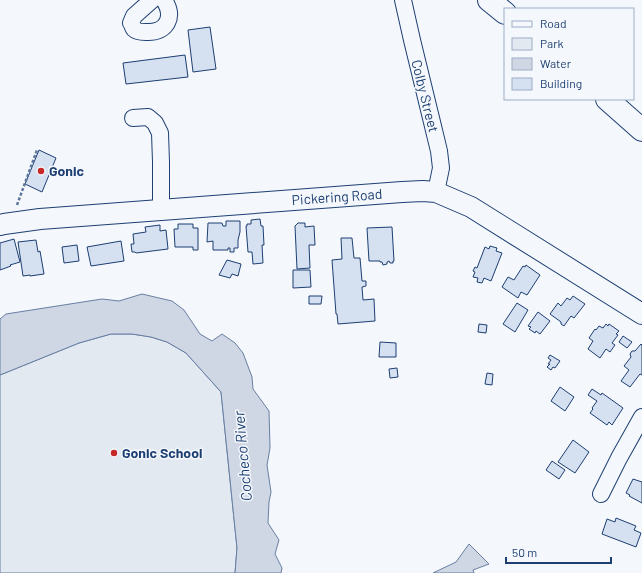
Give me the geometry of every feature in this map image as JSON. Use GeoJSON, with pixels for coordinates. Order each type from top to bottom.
{"type":"FeatureCollection","features":[{"type":"Feature","properties":{"kind":"highway"},"geometry":{"type":"LineString","coordinates":[[489,0],[504,12]]}},
{"type":"Feature","properties":{"kind":"highway"},"geometry":{"type":"LineString","coordinates":[[608,100],[642,130]]}},
{"type":"Feature","properties":{"kind":"main road","name":"Pickering Road"},"geometry":{"type":"LineString","coordinates":[[1,224],[40,219],[402,192],[436,192],[471,207],[642,314]]}},
{"type":"Feature","properties":{"kind":"street"},"geometry":{"type":"LineString","coordinates":[[152,0],[134,16],[131,23],[134,29],[140,32],[160,30],[166,25],[169,16],[167,5],[164,0]]}},
{"type":"Feature","properties":{"kind":"street","name":"Colby Street"},"geometry":{"type":"LineString","coordinates":[[403,0],[439,151],[440,168],[436,192]]}},
{"type":"Feature","properties":{"kind":"street"},"geometry":{"type":"LineString","coordinates":[[133,118],[148,117],[155,122],[160,133],[162,162],[161,210]]}},
{"type":"Feature","properties":{"kind":"street"},"geometry":{"type":"LineString","coordinates":[[601,494],[642,417]]}},
{"type":"Feature","properties":{"kind":"path"},"geometry":{"type":"LineString","coordinates":[[17,206],[37,150]]}},
{"type":"Feature","properties":{"kind":"green space","name":"Gonic School"},"geometry":{"type":"Polygon","coordinates":[[[111,334],[132,334],[151,337],[167,342],[186,353],[221,392],[237,548],[235,573],[0,573],[0,375],[79,343],[111,334]]]}},
{"type":"Feature","properties":{"kind":"water","name":"Cocheco River"},"geometry":{"type":"Polygon","coordinates":[[[142,294],[172,301],[184,310],[200,334],[212,341],[222,334],[235,343],[243,353],[252,377],[253,389],[269,411],[270,448],[267,465],[271,492],[268,523],[279,540],[275,554],[282,568],[281,573],[235,573],[237,548],[221,392],[186,353],[167,342],[151,337],[132,334],[111,334],[79,343],[0,375],[0,319],[6,314],[102,299],[119,301],[142,294]]]}},
{"type":"Feature","properties":{"kind":"water"},"geometry":{"type":"Polygon","coordinates":[[[469,544],[489,564],[473,570],[474,573],[433,573],[456,562],[469,544]]]}},
{"type":"Feature","properties":{"kind":"building"},"geometry":{"type":"Polygon","coordinates":[[[210,27],[216,69],[193,72],[188,30],[210,27]]]}},
{"type":"Feature","properties":{"kind":"building"},"geometry":{"type":"Polygon","coordinates":[[[185,55],[188,77],[126,84],[123,63],[185,55]]]}},
{"type":"Feature","properties":{"kind":"building","name":"Gonic"},"geometry":{"type":"Polygon","coordinates":[[[39,150],[56,158],[42,192],[25,184],[39,150]]]}},
{"type":"Feature","properties":{"kind":"building"},"geometry":{"type":"Polygon","coordinates":[[[260,219],[261,226],[263,226],[263,263],[253,264],[252,252],[248,252],[246,226],[247,224],[251,224],[251,220],[260,219]]]}},
{"type":"Feature","properties":{"kind":"building"},"geometry":{"type":"Polygon","coordinates":[[[226,221],[240,221],[238,248],[234,248],[234,252],[230,252],[230,248],[228,248],[228,250],[213,250],[213,241],[207,242],[208,223],[222,223],[223,226],[226,226],[226,221]]]}},
{"type":"Feature","properties":{"kind":"building"},"geometry":{"type":"Polygon","coordinates":[[[298,223],[305,223],[305,227],[314,226],[315,245],[309,245],[310,268],[297,269],[295,226],[298,223]]]}},
{"type":"Feature","properties":{"kind":"building"},"geometry":{"type":"Polygon","coordinates":[[[178,224],[193,224],[193,228],[198,228],[198,250],[193,250],[193,247],[175,247],[174,229],[178,229],[178,224]]]}},
{"type":"Feature","properties":{"kind":"building"},"geometry":{"type":"Polygon","coordinates":[[[160,225],[160,231],[166,230],[168,249],[136,253],[132,252],[131,244],[134,244],[133,234],[146,232],[145,227],[160,225]]]}},
{"type":"Feature","properties":{"kind":"building"},"geometry":{"type":"Polygon","coordinates":[[[392,227],[393,263],[390,263],[389,261],[387,264],[383,265],[380,261],[369,261],[367,228],[392,227]]]}},
{"type":"Feature","properties":{"kind":"building"},"geometry":{"type":"Polygon","coordinates":[[[341,238],[352,238],[354,258],[360,258],[362,281],[366,281],[366,286],[362,287],[363,300],[374,299],[375,321],[338,324],[332,260],[342,259],[341,238]]]}},
{"type":"Feature","properties":{"kind":"building"},"geometry":{"type":"Polygon","coordinates":[[[14,239],[20,262],[0,270],[0,243],[14,239]]]}},
{"type":"Feature","properties":{"kind":"building"},"geometry":{"type":"Polygon","coordinates":[[[36,240],[38,252],[40,251],[44,274],[23,276],[18,242],[36,240]]]}},
{"type":"Feature","properties":{"kind":"building"},"geometry":{"type":"Polygon","coordinates":[[[121,241],[124,261],[91,266],[87,247],[121,241]]]}},
{"type":"Feature","properties":{"kind":"building"},"geometry":{"type":"Polygon","coordinates":[[[77,245],[79,261],[64,263],[62,247],[77,245]]]}},
{"type":"Feature","properties":{"kind":"building"},"geometry":{"type":"Polygon","coordinates":[[[490,246],[497,248],[496,251],[502,253],[491,281],[484,278],[482,283],[477,282],[478,278],[473,277],[475,272],[473,271],[475,267],[477,268],[485,247],[489,249],[490,246]]]}},
{"type":"Feature","properties":{"kind":"building"},"geometry":{"type":"Polygon","coordinates":[[[227,260],[241,264],[238,276],[232,274],[230,278],[219,275],[227,260]]]}},
{"type":"Feature","properties":{"kind":"building"},"geometry":{"type":"Polygon","coordinates":[[[526,265],[540,275],[527,295],[521,292],[518,298],[502,287],[508,277],[514,280],[523,266],[525,267],[526,265]]]}},
{"type":"Feature","properties":{"kind":"building"},"geometry":{"type":"Polygon","coordinates":[[[293,270],[310,270],[311,287],[293,288],[293,270]]]}},
{"type":"Feature","properties":{"kind":"building"},"geometry":{"type":"Polygon","coordinates":[[[309,296],[322,296],[321,304],[309,304],[309,296]]]}},
{"type":"Feature","properties":{"kind":"building"},"geometry":{"type":"Polygon","coordinates":[[[573,296],[585,304],[574,318],[571,316],[564,326],[550,314],[558,303],[561,306],[567,298],[570,300],[573,296]]]}},
{"type":"Feature","properties":{"kind":"building"},"geometry":{"type":"Polygon","coordinates":[[[517,303],[528,310],[515,332],[503,324],[517,303]]]}},
{"type":"Feature","properties":{"kind":"building"},"geometry":{"type":"Polygon","coordinates":[[[538,312],[550,321],[540,334],[529,329],[531,327],[528,326],[538,312]]]}},
{"type":"Feature","properties":{"kind":"building"},"geometry":{"type":"Polygon","coordinates":[[[479,324],[487,325],[486,333],[478,332],[479,324]]]}},
{"type":"Feature","properties":{"kind":"building"},"geometry":{"type":"Polygon","coordinates":[[[606,324],[608,326],[609,324],[619,331],[612,343],[615,345],[610,352],[606,349],[600,358],[588,349],[593,341],[589,338],[595,329],[596,330],[599,326],[603,328],[606,324]]]}},
{"type":"Feature","properties":{"kind":"building"},"geometry":{"type":"Polygon","coordinates":[[[623,336],[632,342],[627,348],[619,342],[623,336]]]}},
{"type":"Feature","properties":{"kind":"building"},"geometry":{"type":"Polygon","coordinates":[[[380,342],[396,343],[396,357],[379,357],[380,342]]]}},
{"type":"Feature","properties":{"kind":"building"},"geometry":{"type":"Polygon","coordinates":[[[641,344],[642,375],[640,374],[630,387],[621,381],[629,370],[624,366],[631,357],[630,354],[632,351],[635,351],[641,344]]]}},
{"type":"Feature","properties":{"kind":"building"},"geometry":{"type":"Polygon","coordinates":[[[550,355],[560,361],[555,368],[553,367],[551,370],[547,367],[551,360],[548,358],[550,355]]]}},
{"type":"Feature","properties":{"kind":"building"},"geometry":{"type":"Polygon","coordinates":[[[397,368],[398,377],[390,378],[389,369],[397,368]]]}},
{"type":"Feature","properties":{"kind":"building"},"geometry":{"type":"Polygon","coordinates":[[[487,373],[493,374],[492,385],[485,384],[487,373]]]}},
{"type":"Feature","properties":{"kind":"building"},"geometry":{"type":"Polygon","coordinates":[[[560,387],[574,397],[565,411],[551,401],[560,387]]]}},
{"type":"Feature","properties":{"kind":"building"},"geometry":{"type":"Polygon","coordinates":[[[592,389],[601,395],[602,393],[623,408],[612,425],[609,422],[607,425],[590,413],[597,401],[588,395],[592,389]]]}},
{"type":"Feature","properties":{"kind":"building"},"geometry":{"type":"Polygon","coordinates":[[[573,440],[589,452],[575,473],[558,462],[573,440]]]}},
{"type":"Feature","properties":{"kind":"building"},"geometry":{"type":"Polygon","coordinates":[[[552,461],[565,470],[559,479],[546,470],[552,461]]]}},
{"type":"Feature","properties":{"kind":"building"},"geometry":{"type":"Polygon","coordinates":[[[633,479],[642,482],[642,503],[626,493],[633,479]]]}},
{"type":"Feature","properties":{"kind":"building"},"geometry":{"type":"Polygon","coordinates":[[[616,518],[636,526],[634,530],[641,533],[636,547],[602,534],[607,519],[615,522],[616,518]]]}},
{"type":"Feature","properties":{"kind":"place","name":"Gonic"},"geometry":{"type":"Point","coordinates":[41,171]}},
{"type":"Feature","properties":{"kind":"place","name":"Gonic School"},"geometry":{"type":"Point","coordinates":[114,453]}}]}
